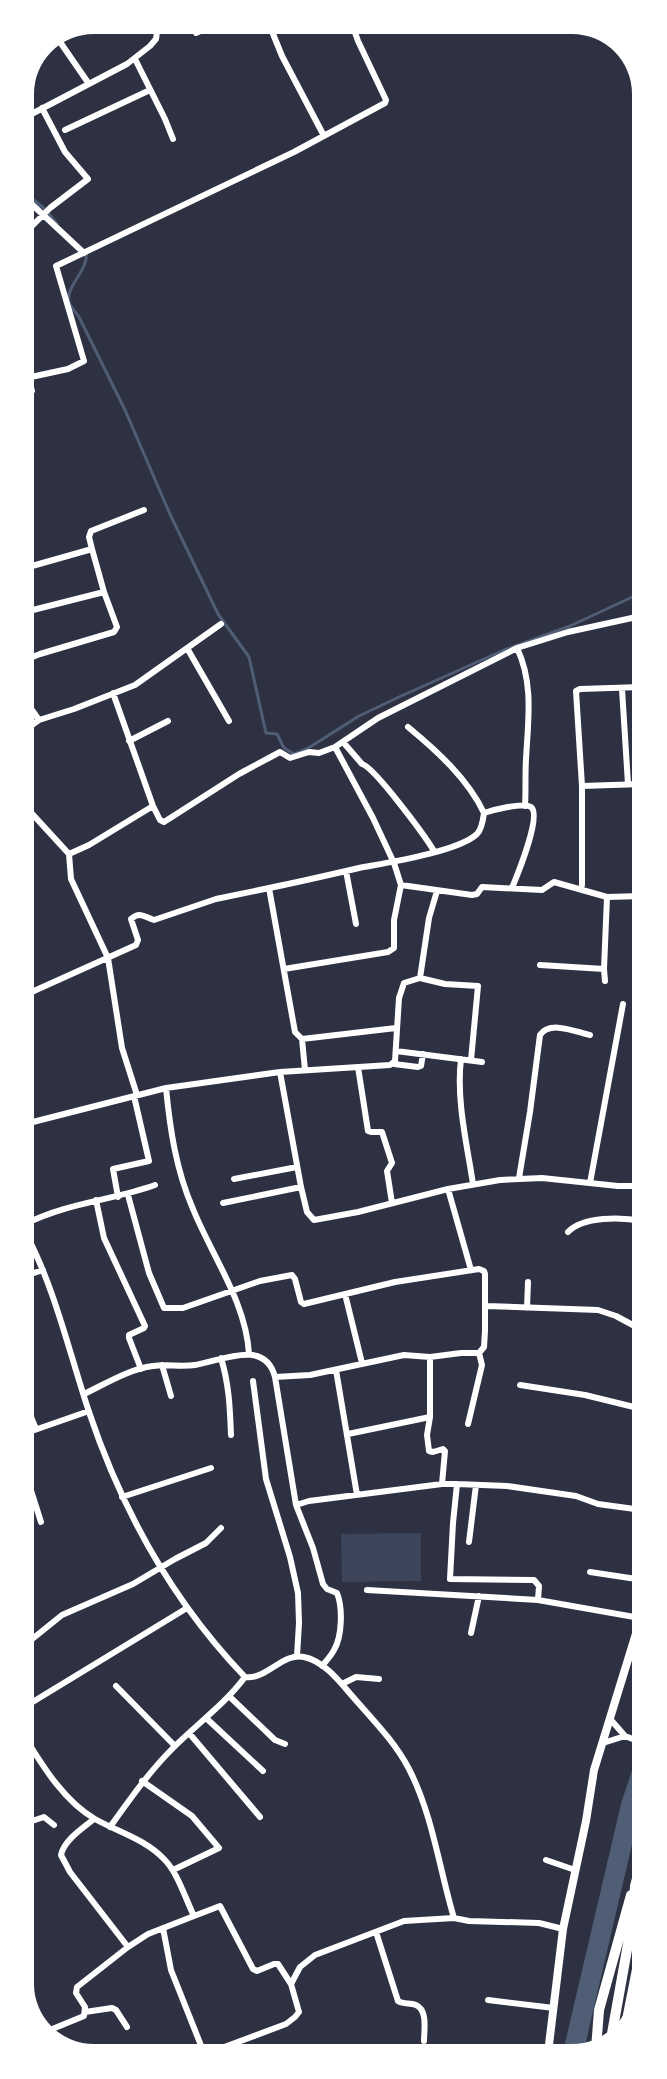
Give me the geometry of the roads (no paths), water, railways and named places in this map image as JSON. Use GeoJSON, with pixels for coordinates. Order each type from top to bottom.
{"type":"FeatureCollection","features":[{"type":"Feature","properties":{"kind":"highway"},"geometry":{"type":"LineString","coordinates":[[597,2040],[599,2010],[632,1892]]}},
{"type":"Feature","properties":{"kind":"highway"},"geometry":{"type":"LineString","coordinates":[[613,2029],[632,1922]]}},
{"type":"Feature","properties":{"kind":"street"},"geometry":{"type":"LineString","coordinates":[[34,112],[135,59],[154,41],[157,34]]}},
{"type":"Feature","properties":{"kind":"street"},"geometry":{"type":"LineString","coordinates":[[273,34],[282,56],[324,136]]}},
{"type":"Feature","properties":{"kind":"street"},"geometry":{"type":"LineString","coordinates":[[34,376],[68,369],[84,361],[56,268],[324,136],[385,103],[386,100],[356,35]]}},
{"type":"Feature","properties":{"kind":"street"},"geometry":{"type":"LineString","coordinates":[[62,45],[89,84]]}},
{"type":"Feature","properties":{"kind":"street"},"geometry":{"type":"LineString","coordinates":[[135,59],[173,139]]}},
{"type":"Feature","properties":{"kind":"street"},"geometry":{"type":"LineString","coordinates":[[65,130],[150,90]]}},
{"type":"Feature","properties":{"kind":"street"},"geometry":{"type":"LineString","coordinates":[[34,224],[88,179],[65,152],[42,108]]}},
{"type":"Feature","properties":{"kind":"street"},"geometry":{"type":"LineString","coordinates":[[34,204],[46,212],[86,252]]}},
{"type":"Feature","properties":{"kind":"street"},"geometry":{"type":"LineString","coordinates":[[34,656],[116,630],[117,623],[104,592],[89,537],[91,531],[144,510]]}},
{"type":"Feature","properties":{"kind":"street"},"geometry":{"type":"LineString","coordinates":[[34,565],[92,549]]}},
{"type":"Feature","properties":{"kind":"street"},"geometry":{"type":"LineString","coordinates":[[34,610],[104,592]]}},
{"type":"Feature","properties":{"kind":"street"},"geometry":{"type":"LineString","coordinates":[[113,693],[153,806],[160,820],[165,822],[239,774],[280,752],[290,758],[309,752],[319,753],[335,747],[378,718],[517,648],[589,626],[632,618]]}},
{"type":"Feature","properties":{"kind":"street"},"geometry":{"type":"LineString","coordinates":[[34,724],[135,685],[221,624]]}},
{"type":"Feature","properties":{"kind":"street"},"geometry":{"type":"LineString","coordinates":[[188,648],[229,721]]}},
{"type":"Feature","properties":{"kind":"street"},"geometry":{"type":"LineString","coordinates":[[517,648],[522,658],[529,694],[525,806]]}},
{"type":"Feature","properties":{"kind":"street"},"geometry":{"type":"LineString","coordinates":[[582,885],[582,786],[575,693],[577,690],[632,688]]}},
{"type":"Feature","properties":{"kind":"street"},"geometry":{"type":"LineString","coordinates":[[622,689],[628,784]]}},
{"type":"Feature","properties":{"kind":"street"},"geometry":{"type":"LineString","coordinates":[[34,713],[39,720]]}},
{"type":"Feature","properties":{"kind":"street"},"geometry":{"type":"LineString","coordinates":[[129,741],[168,721]]}},
{"type":"Feature","properties":{"kind":"street"},"geometry":{"type":"LineString","coordinates":[[34,991],[137,943],[131,919],[137,915],[141,914],[154,920],[216,899],[394,863],[460,844],[477,834],[484,813],[473,792],[438,754],[408,727]]}},
{"type":"Feature","properties":{"kind":"street"},"geometry":{"type":"LineString","coordinates":[[343,742],[375,774],[416,824],[434,851]]}},
{"type":"Feature","properties":{"kind":"street"},"geometry":{"type":"LineString","coordinates":[[284,969],[392,951],[401,885],[394,863],[373,818],[335,747]]}},
{"type":"Feature","properties":{"kind":"street"},"geometry":{"type":"LineString","coordinates":[[582,786],[632,784]]}},
{"type":"Feature","properties":{"kind":"street"},"geometry":{"type":"LineString","coordinates":[[69,854],[153,806]]}},
{"type":"Feature","properties":{"kind":"street"},"geometry":{"type":"LineString","coordinates":[[484,813],[508,807],[525,806],[530,807],[533,811],[533,824],[526,853],[512,888]]}},
{"type":"Feature","properties":{"kind":"street"},"geometry":{"type":"LineString","coordinates":[[34,816],[69,854],[71,879],[108,958],[122,1048],[136,1095],[149,1161],[114,1169],[118,1197]]}},
{"type":"Feature","properties":{"kind":"street"},"geometry":{"type":"LineString","coordinates":[[346,871],[356,924]]}},
{"type":"Feature","properties":{"kind":"street"},"geometry":{"type":"LineString","coordinates":[[401,885],[472,895],[477,894],[482,887],[542,890],[554,882],[607,897],[632,896]]}},
{"type":"Feature","properties":{"kind":"street"},"geometry":{"type":"LineString","coordinates":[[269,888],[296,1032],[302,1039],[305,1070]]}},
{"type":"Feature","properties":{"kind":"street"},"geometry":{"type":"LineString","coordinates":[[420,978],[429,918],[437,891]]}},
{"type":"Feature","properties":{"kind":"street"},"geometry":{"type":"LineString","coordinates":[[605,981],[607,897]]}},
{"type":"Feature","properties":{"kind":"street"},"geometry":{"type":"LineString","coordinates":[[540,965],[604,969]]}},
{"type":"Feature","properties":{"kind":"street"},"geometry":{"type":"LineString","coordinates":[[392,1064],[396,1051],[401,986],[408,980],[420,978],[446,984],[478,986],[471,1060]]}},
{"type":"Feature","properties":{"kind":"street"},"geometry":{"type":"LineString","coordinates":[[590,1183],[623,1004]]}},
{"type":"Feature","properties":{"kind":"street"},"geometry":{"type":"LineString","coordinates":[[519,1179],[540,1035],[543,1030],[550,1027],[590,1035]]}},
{"type":"Feature","properties":{"kind":"street"},"geometry":{"type":"LineString","coordinates":[[302,1039],[396,1028]]}},
{"type":"Feature","properties":{"kind":"street"},"geometry":{"type":"LineString","coordinates":[[396,1051],[482,1062]]}},
{"type":"Feature","properties":{"kind":"street"},"geometry":{"type":"LineString","coordinates":[[34,1122],[166,1088],[280,1072],[392,1064],[418,1067],[421,1066],[423,1054]]}},
{"type":"Feature","properties":{"kind":"street"},"geometry":{"type":"LineString","coordinates":[[461,1059],[459,1074],[461,1096],[473,1184]]}},
{"type":"Feature","properties":{"kind":"street"},"geometry":{"type":"LineString","coordinates":[[358,1067],[368,1131],[382,1132],[392,1163],[387,1171],[392,1203]]}},
{"type":"Feature","properties":{"kind":"street"},"geometry":{"type":"LineString","coordinates":[[280,1072],[301,1187],[307,1212],[314,1220],[473,1184],[519,1179],[542,1178],[632,1186]]}},
{"type":"Feature","properties":{"kind":"street"},"geometry":{"type":"LineString","coordinates":[[166,1088],[173,1144],[180,1171],[197,1220],[219,1261],[244,1320],[249,1354]]}},
{"type":"Feature","properties":{"kind":"street"},"geometry":{"type":"LineString","coordinates":[[234,1179],[297,1167]]}},
{"type":"Feature","properties":{"kind":"street"},"geometry":{"type":"LineString","coordinates":[[34,1220],[61,1208],[128,1195],[155,1185]]}},
{"type":"Feature","properties":{"kind":"street"},"geometry":{"type":"LineString","coordinates":[[223,1203],[301,1187]]}},
{"type":"Feature","properties":{"kind":"street"},"geometry":{"type":"LineString","coordinates":[[448,1189],[471,1270]]}},
{"type":"Feature","properties":{"kind":"street"},"geometry":{"type":"LineString","coordinates":[[128,1195],[149,1273],[164,1308],[183,1308],[260,1281],[292,1275],[295,1278],[301,1302],[304,1304],[395,1282],[479,1269],[484,1271],[486,1306],[484,1347],[479,1353]]}},
{"type":"Feature","properties":{"kind":"street"},"geometry":{"type":"LineString","coordinates":[[96,1200],[104,1238],[145,1326],[129,1335],[141,1369]]}},
{"type":"Feature","properties":{"kind":"street"},"geometry":{"type":"LineString","coordinates":[[568,1232],[577,1226],[613,1218],[632,1220]]}},
{"type":"Feature","properties":{"kind":"street"},"geometry":{"type":"LineString","coordinates":[[34,1250],[43,1270],[89,1411],[122,1497],[160,1567],[187,1608],[245,1677],[252,1678],[297,1656],[307,1658],[322,1666],[342,1684],[395,1747],[408,1768],[433,1834],[454,1918]]}},
{"type":"Feature","properties":{"kind":"street"},"geometry":{"type":"LineString","coordinates":[[34,1273],[43,1270]]}},
{"type":"Feature","properties":{"kind":"street"},"geometry":{"type":"LineString","coordinates":[[527,1308],[528,1282]]}},
{"type":"Feature","properties":{"kind":"street"},"geometry":{"type":"LineString","coordinates":[[345,1294],[362,1363]]}},
{"type":"Feature","properties":{"kind":"street"},"geometry":{"type":"LineString","coordinates":[[486,1306],[598,1310],[632,1325]]}},
{"type":"Feature","properties":{"kind":"street"},"geometry":{"type":"LineString","coordinates":[[275,1377],[310,1375],[404,1355],[430,1357],[479,1353]]}},
{"type":"Feature","properties":{"kind":"street"},"geometry":{"type":"LineString","coordinates":[[468,1424],[481,1375],[482,1365],[479,1353]]}},
{"type":"Feature","properties":{"kind":"street"},"geometry":{"type":"LineString","coordinates":[[84,1394],[141,1369],[162,1365],[192,1365],[249,1354],[270,1364],[275,1377],[296,1505],[313,1548],[323,1584],[327,1589],[337,1593],[340,1600],[340,1625],[335,1649],[322,1666]]}},
{"type":"Feature","properties":{"kind":"street"},"geometry":{"type":"LineString","coordinates":[[430,1357],[430,1417],[427,1436],[429,1451],[443,1449],[446,1454],[442,1484]]}},
{"type":"Feature","properties":{"kind":"street"},"geometry":{"type":"LineString","coordinates":[[221,1358],[227,1377],[231,1435]]}},
{"type":"Feature","properties":{"kind":"street"},"geometry":{"type":"LineString","coordinates":[[162,1365],[171,1396]]}},
{"type":"Feature","properties":{"kind":"street"},"geometry":{"type":"LineString","coordinates":[[336,1370],[357,1495]]}},
{"type":"Feature","properties":{"kind":"street"},"geometry":{"type":"LineString","coordinates":[[253,1381],[267,1479],[298,1593],[297,1656]]}},
{"type":"Feature","properties":{"kind":"street"},"geometry":{"type":"LineString","coordinates":[[520,1385],[585,1395],[632,1407]]}},
{"type":"Feature","properties":{"kind":"street"},"geometry":{"type":"LineString","coordinates":[[34,1424],[36,1429],[89,1411]]}},
{"type":"Feature","properties":{"kind":"street"},"geometry":{"type":"LineString","coordinates":[[348,1434],[430,1417]]}},
{"type":"Feature","properties":{"kind":"street"},"geometry":{"type":"LineString","coordinates":[[122,1497],[211,1468]]}},
{"type":"Feature","properties":{"kind":"street"},"geometry":{"type":"LineString","coordinates":[[296,1505],[309,1501],[457,1484],[507,1486],[568,1495],[598,1504],[632,1509]]}},
{"type":"Feature","properties":{"kind":"street"},"geometry":{"type":"LineString","coordinates":[[457,1484],[450,1579],[534,1580],[539,1586],[538,1600]]}},
{"type":"Feature","properties":{"kind":"street"},"geometry":{"type":"LineString","coordinates":[[470,1542],[476,1485]]}},
{"type":"Feature","properties":{"kind":"street"},"geometry":{"type":"LineString","coordinates":[[34,1500],[41,1522]]}},
{"type":"Feature","properties":{"kind":"street"},"geometry":{"type":"LineString","coordinates":[[34,1638],[62,1615],[133,1584],[207,1543],[221,1528]]}},
{"type":"Feature","properties":{"kind":"street"},"geometry":{"type":"LineString","coordinates":[[591,1572],[632,1578]]}},
{"type":"Feature","properties":{"kind":"street"},"geometry":{"type":"LineString","coordinates":[[367,1590],[538,1600],[632,1614]]}},
{"type":"Feature","properties":{"kind":"street"},"geometry":{"type":"LineString","coordinates":[[471,1633],[479,1596]]}},
{"type":"Feature","properties":{"kind":"street"},"geometry":{"type":"LineString","coordinates":[[34,1701],[187,1608]]}},
{"type":"Feature","properties":{"kind":"street"},"geometry":{"type":"LineString","coordinates":[[549,2044],[562,1929],[594,1770],[632,1646]]}},
{"type":"Feature","properties":{"kind":"street"},"geometry":{"type":"LineString","coordinates":[[110,1827],[142,1781],[175,1746],[230,1697],[245,1677]]}},
{"type":"Feature","properties":{"kind":"street"},"geometry":{"type":"LineString","coordinates":[[342,1684],[356,1677],[379,1679]]}},
{"type":"Feature","properties":{"kind":"street"},"geometry":{"type":"LineString","coordinates":[[116,1686],[175,1746]]}},
{"type":"Feature","properties":{"kind":"street"},"geometry":{"type":"LineString","coordinates":[[230,1697],[275,1740],[285,1744]]}},
{"type":"Feature","properties":{"kind":"street"},"geometry":{"type":"LineString","coordinates":[[206,1718],[263,1771]]}},
{"type":"Feature","properties":{"kind":"street"},"geometry":{"type":"LineString","coordinates":[[611,1720],[625,1736],[632,1739]]}},
{"type":"Feature","properties":{"kind":"street"},"geometry":{"type":"LineString","coordinates":[[189,1733],[260,1817]]}},
{"type":"Feature","properties":{"kind":"street"},"geometry":{"type":"LineString","coordinates":[[603,1743],[625,1736]]}},
{"type":"Feature","properties":{"kind":"street"},"geometry":{"type":"LineString","coordinates":[[34,1750],[68,1797],[94,1819],[152,1849],[165,1859],[173,1870],[194,1916]]}},
{"type":"Feature","properties":{"kind":"street"},"geometry":{"type":"LineString","coordinates":[[142,1781],[192,1816],[219,1848],[173,1870]]}},
{"type":"Feature","properties":{"kind":"street"},"geometry":{"type":"LineString","coordinates":[[34,1820],[44,1817],[54,1825]]}},
{"type":"Feature","properties":{"kind":"street"},"geometry":{"type":"LineString","coordinates":[[94,1819],[70,1840],[63,1848],[61,1855],[70,1872],[128,1947]]}},
{"type":"Feature","properties":{"kind":"street"},"geometry":{"type":"LineString","coordinates":[[546,1860],[575,1870]]}},
{"type":"Feature","properties":{"kind":"street"},"geometry":{"type":"LineString","coordinates":[[54,2029],[84,2016],[85,2007],[76,1993],[77,1987],[128,1947],[163,1928],[220,1906],[253,1969],[257,1971],[278,1964],[291,1984],[299,2012],[286,2024],[232,2044]]}},
{"type":"Feature","properties":{"kind":"street"},"geometry":{"type":"LineString","coordinates":[[291,1984],[300,1967],[315,1956],[411,1920],[454,1918],[469,1921],[539,1923],[562,1929]]}},
{"type":"Feature","properties":{"kind":"street"},"geometry":{"type":"LineString","coordinates":[[163,1928],[171,1970],[201,2044]]}},
{"type":"Feature","properties":{"kind":"street"},"geometry":{"type":"LineString","coordinates":[[376,1932],[398,2001],[401,2004],[414,2004],[422,2010],[424,2041]]}},
{"type":"Feature","properties":{"kind":"street"},"geometry":{"type":"LineString","coordinates":[[488,2001],[554,2008]]}},
{"type":"Feature","properties":{"kind":"street"},"geometry":{"type":"LineString","coordinates":[[85,2012],[112,2008],[116,2010],[127,2027]]}},
{"type":"Feature","properties":{"kind":"waterway"},"geometry":{"type":"LineString","coordinates":[[34,200],[46,210],[57,224]]}},
{"type":"Feature","properties":{"kind":"waterway"},"geometry":{"type":"LineString","coordinates":[[86,251],[84,265],[70,292],[70,305],[79,317],[125,410],[169,512],[218,614],[249,657],[266,733],[277,734],[284,748],[294,754],[310,747],[359,716],[399,697],[504,650],[570,626],[632,597]]}},
{"type":"Feature","properties":{"kind":"waterway"},"geometry":{"type":"LineString","coordinates":[[575,2044],[632,1802]]}}]}
